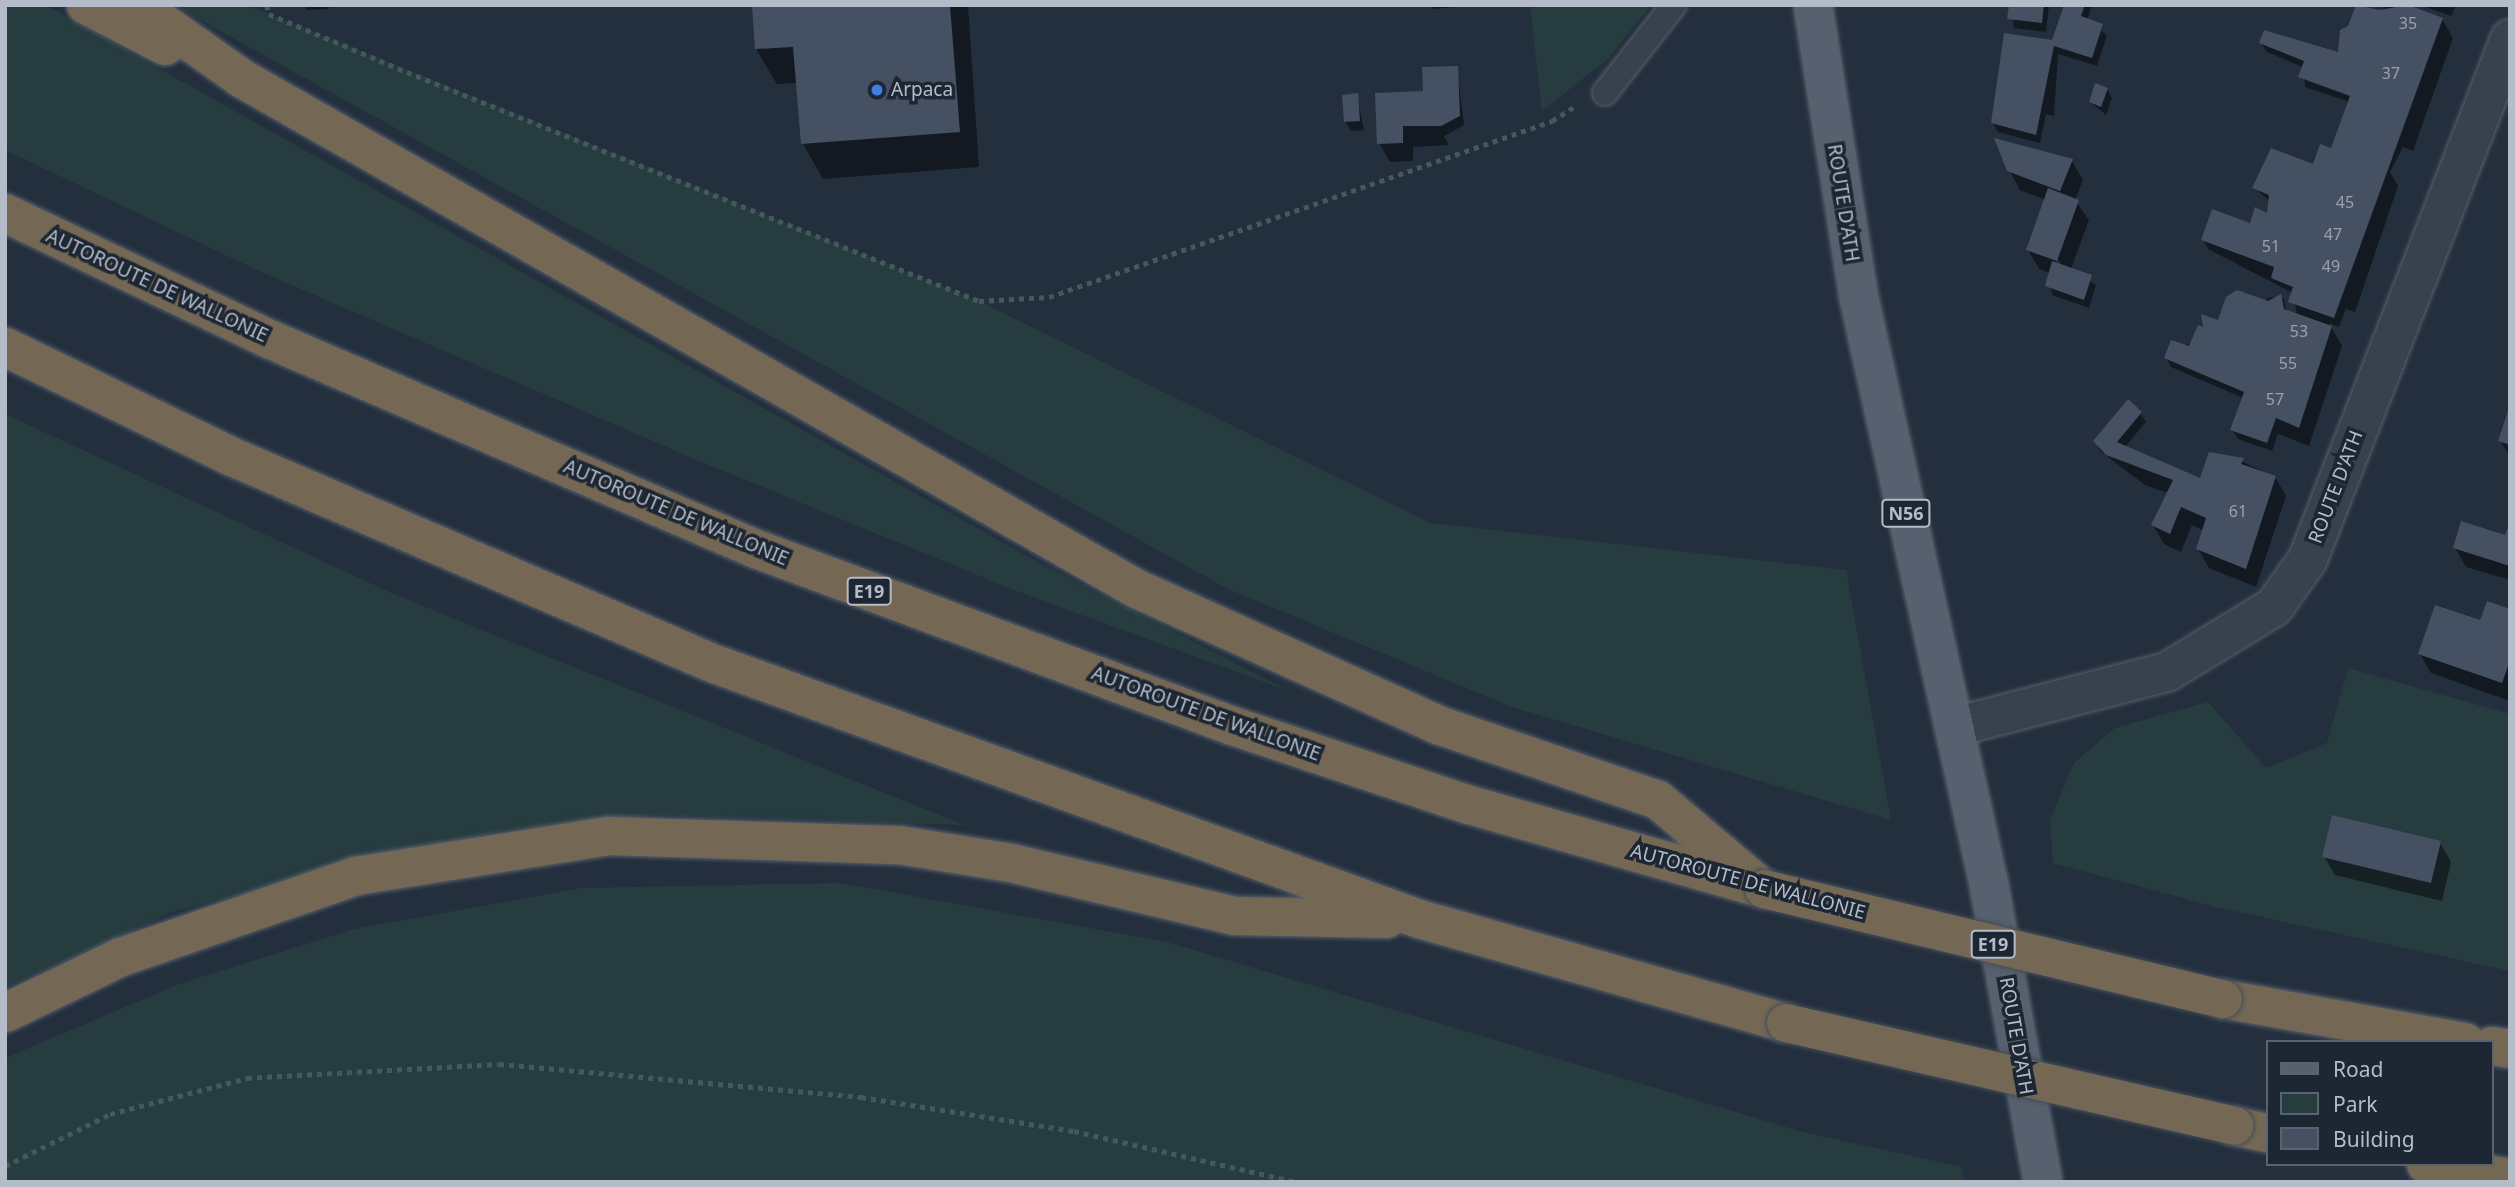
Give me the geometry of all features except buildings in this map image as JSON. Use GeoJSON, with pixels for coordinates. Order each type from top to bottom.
{"type":"FeatureCollection","features":[{"type":"Feature","properties":{"kind":"highway"},"geometry":{"type":"LineString","coordinates":[[86,5],[241,78],[1137,589],[1438,725],[1658,800],[1764,889]]}},
{"type":"Feature","properties":{"kind":"highway"},"geometry":{"type":"LineString","coordinates":[[138,5],[241,78]]}},
{"type":"Feature","properties":{"kind":"highway","name":"AUTOROUTE DE WALLONIE"},"geometry":{"type":"LineString","coordinates":[[5,213],[269,339],[756,549],[1230,725],[1466,804],[1764,889],[2223,999],[2454,1040]]}},
{"type":"Feature","properties":{"kind":"highway"},"geometry":{"type":"LineString","coordinates":[[5,347],[230,456],[712,663],[1419,919],[1786,1023],[2251,1129]]}},
{"type":"Feature","properties":{"kind":"highway"},"geometry":{"type":"LineString","coordinates":[[5,1013],[121,957],[356,876],[608,836],[899,845],[1011,863],[1235,916],[1419,919]]}},
{"type":"Feature","properties":{"kind":"highway"},"geometry":{"type":"LineString","coordinates":[[2438,1166],[2510,1178]]}},
{"type":"Feature","properties":{"kind":"main road","name":"ROUTE D'ATH"},"geometry":{"type":"LineString","coordinates":[[1813,5],[1859,298],[1954,727],[2043,1182]]}},
{"type":"Feature","properties":{"kind":"street","name":"ROUTE D'ATH"},"geometry":{"type":"LineString","coordinates":[[1954,727],[2167,672],[2274,607],[2308,559],[2510,39]]}},
{"type":"Feature","properties":{"kind":"lane"},"geometry":{"type":"LineString","coordinates":[[1605,93],[1674,5]]}},
{"type":"Feature","properties":{"kind":"path"},"geometry":{"type":"LineString","coordinates":[[267,5],[269,14],[407,72],[979,301],[1049,297],[1552,121],[1605,93]]}},
{"type":"Feature","properties":{"kind":"path"},"geometry":{"type":"LineString","coordinates":[[5,1166],[110,1114],[247,1078],[499,1064],[862,1097],[1074,1131],[1297,1182]]}},
{"type":"Feature","properties":{"kind":"green space"},"geometry":{"type":"Polygon","coordinates":[[[5,5],[46,5],[1029,557],[1289,691],[1014,590],[699,461],[259,271],[5,150],[5,5]]]}},
{"type":"Feature","properties":{"kind":"green space"},"geometry":{"type":"Polygon","coordinates":[[[173,5],[247,5],[979,301],[1430,523],[1846,570],[1891,820],[1512,707],[1228,589],[173,5]]]}},
{"type":"Feature","properties":{"kind":"green space"},"geometry":{"type":"Polygon","coordinates":[[[1530,5],[1651,5],[1609,58],[1542,111],[1530,5]]]}},
{"type":"Feature","properties":{"kind":"green space"},"geometry":{"type":"Polygon","coordinates":[[[5,414],[396,595],[964,825],[657,815],[502,830],[175,911],[5,988],[5,414]]]}},
{"type":"Feature","properties":{"kind":"green space"},"geometry":{"type":"Polygon","coordinates":[[[2348,668],[2510,714],[2510,971],[2216,907],[2053,863],[2050,819],[2074,763],[2115,728],[2208,702],[2266,768],[2327,743],[2348,668]]]}},
{"type":"Feature","properties":{"kind":"green space"},"geometry":{"type":"Polygon","coordinates":[[[841,883],[1167,942],[1803,1132],[1962,1167],[1964,1182],[5,1182],[5,1058],[179,984],[354,929],[582,888],[841,883]]]}},
{"type":"Feature","properties":{"kind":"place","name":"Arpaca"},"geometry":{"type":"Point","coordinates":[877,90]}}]}
